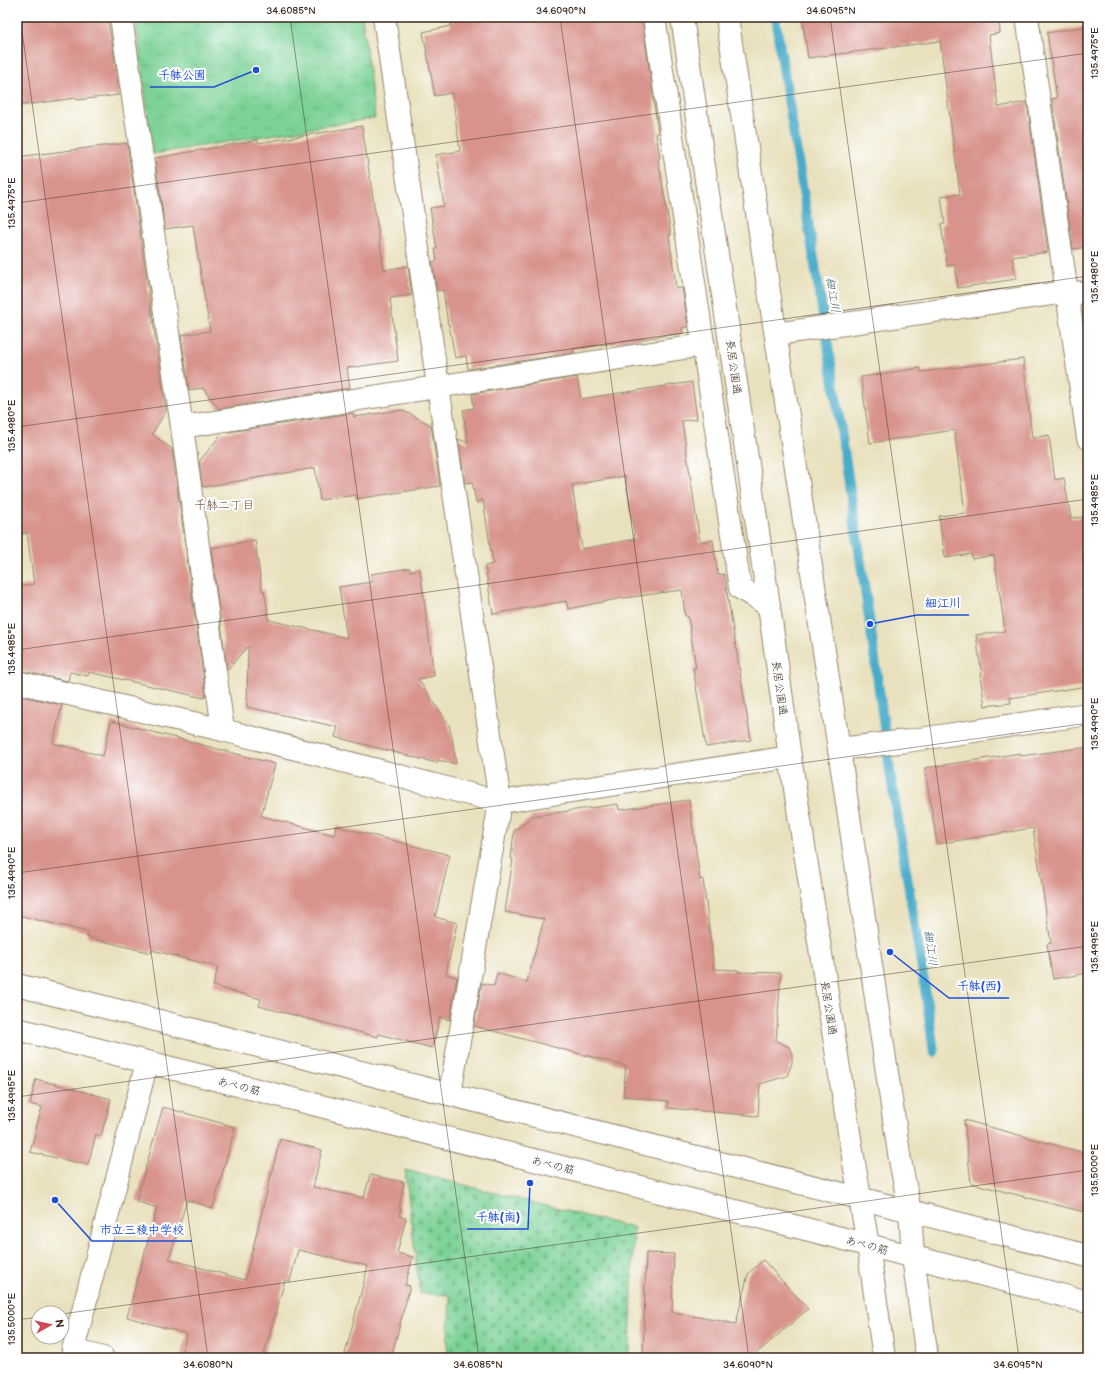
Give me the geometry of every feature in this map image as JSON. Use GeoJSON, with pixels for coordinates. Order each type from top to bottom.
{"type":"FeatureCollection","features":[{"type":"Feature","properties":{"kind":"main road"},"geometry":{"type":"LineString","coordinates":[[121,17],[182,427],[223,730]]}},
{"type":"Feature","properties":{"kind":"main road"},"geometry":{"type":"LineString","coordinates":[[384,17],[500,802],[450,1094]]}},
{"type":"Feature","properties":{"kind":"main road"},"geometry":{"type":"LineString","coordinates":[[654,17],[740,588],[769,606]]}},
{"type":"Feature","properties":{"kind":"main road","name":"長居公園通"},"geometry":{"type":"LineString","coordinates":[[682,17],[790,757],[859,1198],[868,1245],[884,1358]]}},
{"type":"Feature","properties":{"kind":"main road"},"geometry":{"type":"LineString","coordinates":[[727,17],[899,1152],[910,1211],[913,1257],[927,1358]]}},
{"type":"Feature","properties":{"kind":"main road"},"geometry":{"type":"LineString","coordinates":[[1027,17],[1088,438]]}},
{"type":"Feature","properties":{"kind":"main road"},"geometry":{"type":"LineString","coordinates":[[776,334],[847,325],[1066,292],[1088,293]]}},
{"type":"Feature","properties":{"kind":"main road"},"geometry":{"type":"LineString","coordinates":[[182,427],[703,345]]}},
{"type":"Feature","properties":{"kind":"main road"},"geometry":{"type":"LineString","coordinates":[[17,682],[223,730],[500,802],[790,757]]}},
{"type":"Feature","properties":{"kind":"main road"},"geometry":{"type":"LineString","coordinates":[[839,749],[907,741],[1088,714]]}},
{"type":"Feature","properties":{"kind":"main road"},"geometry":{"type":"LineString","coordinates":[[17,985],[1088,1256]]}},
{"type":"Feature","properties":{"kind":"main road","name":"あべの筋"},"geometry":{"type":"LineString","coordinates":[[17,1029],[1088,1302]]}},
{"type":"Feature","properties":{"kind":"main road"},"geometry":{"type":"LineString","coordinates":[[103,1358],[74,1354],[147,1062]]}},
{"type":"Feature","properties":{"kind":"green space"},"geometry":{"type":"Polygon","coordinates":[[[140,17],[362,17],[375,118],[153,154],[136,23],[140,17]]]}},
{"type":"Feature","properties":{"kind":"green space"},"geometry":{"type":"Polygon","coordinates":[[[405,1170],[634,1228],[630,1358],[447,1358],[450,1295],[420,1294],[405,1170]]]}},
{"type":"Feature","properties":{"kind":"building"},"geometry":{"type":"Polygon","coordinates":[[[34,17],[107,17],[114,53],[119,95],[77,100],[76,98],[17,106],[17,19],[34,17]]]}},
{"type":"Feature","properties":{"kind":"building"},"geometry":{"type":"Polygon","coordinates":[[[464,17],[642,17],[658,133],[656,134],[660,158],[658,159],[671,235],[669,235],[676,288],[682,288],[688,327],[682,328],[683,333],[573,349],[574,353],[468,369],[466,356],[455,358],[443,290],[437,291],[432,262],[437,261],[435,249],[437,249],[430,208],[444,206],[436,155],[460,151],[452,93],[435,96],[423,32],[451,26],[450,20],[464,17]]]}},
{"type":"Feature","properties":{"kind":"building"},"geometry":{"type":"Polygon","coordinates":[[[802,17],[999,17],[1000,33],[989,35],[998,107],[1027,102],[1048,252],[1012,257],[1016,279],[958,288],[955,265],[947,266],[941,224],[945,224],[941,196],[960,194],[940,41],[808,58],[802,17]]]}},
{"type":"Feature","properties":{"kind":"building"},"geometry":{"type":"Polygon","coordinates":[[[1088,26],[1088,247],[1073,249],[1052,99],[1057,98],[1047,33],[1088,26]]]}},
{"type":"Feature","properties":{"kind":"building"},"geometry":{"type":"Polygon","coordinates":[[[362,126],[384,270],[408,266],[412,295],[390,298],[398,361],[347,368],[350,388],[219,409],[203,388],[189,390],[181,335],[210,331],[193,225],[165,229],[155,158],[258,140],[258,143],[362,126]]]}},
{"type":"Feature","properties":{"kind":"building"},"geometry":{"type":"Polygon","coordinates":[[[127,143],[166,411],[152,434],[172,449],[206,696],[204,698],[89,672],[88,676],[70,672],[68,681],[17,670],[17,587],[34,584],[27,533],[17,535],[17,157],[127,143]]]}},
{"type":"Feature","properties":{"kind":"building"},"geometry":{"type":"Polygon","coordinates":[[[1023,359],[1032,438],[1049,435],[1055,480],[1064,478],[1071,518],[1082,517],[1088,561],[1088,686],[1010,698],[1011,703],[985,706],[976,635],[1005,631],[994,555],[972,559],[971,554],[945,558],[939,516],[965,513],[954,430],[870,443],[861,377],[920,368],[921,372],[1023,359]]]}},
{"type":"Feature","properties":{"kind":"building"},"geometry":{"type":"Polygon","coordinates":[[[577,377],[581,399],[692,382],[697,419],[682,421],[700,542],[713,540],[718,575],[724,574],[751,740],[706,747],[693,668],[696,668],[688,616],[685,616],[682,590],[617,599],[568,609],[566,601],[493,614],[485,566],[493,564],[483,500],[476,502],[472,482],[465,483],[458,439],[468,443],[463,410],[474,408],[472,394],[577,377]],[[625,476],[572,485],[582,549],[635,539],[625,476]]]}},
{"type":"Feature","properties":{"kind":"building"},"geometry":{"type":"Polygon","coordinates":[[[402,410],[431,425],[440,486],[356,499],[356,495],[320,500],[315,468],[203,487],[199,462],[222,433],[353,413],[354,417],[402,410]]]}},
{"type":"Feature","properties":{"kind":"building"},"geometry":{"type":"Polygon","coordinates":[[[255,540],[262,591],[264,590],[269,620],[347,638],[339,587],[372,582],[371,574],[410,568],[410,571],[420,569],[434,676],[418,679],[449,725],[456,764],[438,760],[437,763],[335,737],[338,727],[247,707],[248,646],[227,670],[211,548],[255,540]]]}},
{"type":"Feature","properties":{"kind":"building"},"geometry":{"type":"Polygon","coordinates":[[[17,695],[62,705],[53,743],[103,756],[111,721],[275,764],[261,816],[334,835],[336,826],[450,855],[435,917],[457,923],[446,974],[457,977],[450,1020],[440,1017],[432,1048],[379,1034],[378,1037],[259,1006],[261,999],[213,986],[218,967],[152,950],[151,953],[87,937],[88,932],[17,915],[17,695]]]}},
{"type":"Feature","properties":{"kind":"building"},"geometry":{"type":"Polygon","coordinates":[[[1088,747],[1088,973],[1053,979],[1047,944],[1051,943],[1033,828],[937,844],[925,768],[1021,753],[1021,756],[1088,747]]]}},
{"type":"Feature","properties":{"kind":"building"},"geometry":{"type":"Polygon","coordinates":[[[689,800],[700,880],[703,879],[714,969],[738,970],[738,972],[781,973],[776,1041],[789,1047],[792,1054],[792,1063],[787,1076],[760,1084],[758,1116],[668,1108],[668,1101],[623,1096],[626,1066],[474,1026],[482,983],[494,986],[497,973],[527,982],[544,919],[505,912],[513,859],[511,859],[514,831],[533,816],[618,804],[619,810],[689,800]]]}},
{"type":"Feature","properties":{"kind":"building"},"geometry":{"type":"Polygon","coordinates":[[[36,1079],[111,1099],[101,1136],[96,1134],[88,1165],[30,1152],[42,1107],[30,1104],[36,1079]]]}},
{"type":"Feature","properties":{"kind":"building"},"geometry":{"type":"Polygon","coordinates":[[[163,1107],[235,1127],[213,1208],[187,1200],[169,1259],[245,1280],[280,1139],[322,1150],[313,1187],[364,1198],[370,1175],[404,1182],[399,1216],[406,1218],[397,1253],[413,1257],[405,1285],[410,1286],[391,1358],[344,1358],[368,1266],[298,1250],[290,1281],[285,1280],[263,1358],[180,1358],[187,1334],[127,1317],[157,1208],[136,1201],[163,1107]]]}},
{"type":"Feature","properties":{"kind":"building"},"geometry":{"type":"Polygon","coordinates":[[[964,1120],[1088,1154],[1088,1213],[971,1183],[964,1120]]]}},
{"type":"Feature","properties":{"kind":"building"},"geometry":{"type":"Polygon","coordinates":[[[646,1253],[674,1254],[672,1312],[736,1324],[748,1274],[763,1260],[808,1309],[751,1358],[643,1358],[646,1253]]]}},
{"type":"Feature","properties":{"kind":"waterway","name":"細江川"},"geometry":{"type":"LineString","coordinates":[[775,17],[834,383],[870,624],[891,778],[934,1052]]}},
{"type":"Feature","properties":{"kind":"place","name":"千躰公園"},"geometry":{"type":"Point","coordinates":[256,70]}},
{"type":"Feature","properties":{"kind":"place","name":"細江川"},"geometry":{"type":"Point","coordinates":[870,624]}},
{"type":"Feature","properties":{"kind":"place","name":"千躰(西)"},"geometry":{"type":"Point","coordinates":[890,952]}},
{"type":"Feature","properties":{"kind":"place","name":"千躰(南)"},"geometry":{"type":"Point","coordinates":[530,1183]}},
{"type":"Feature","properties":{"kind":"place","name":"市立三稜中学校"},"geometry":{"type":"Point","coordinates":[55,1200]}},
{"type":"Feature","properties":{"kind":"district","name":"千躰二丁目"},"geometry":{"type":"Point","coordinates":[224,505]}}]}
